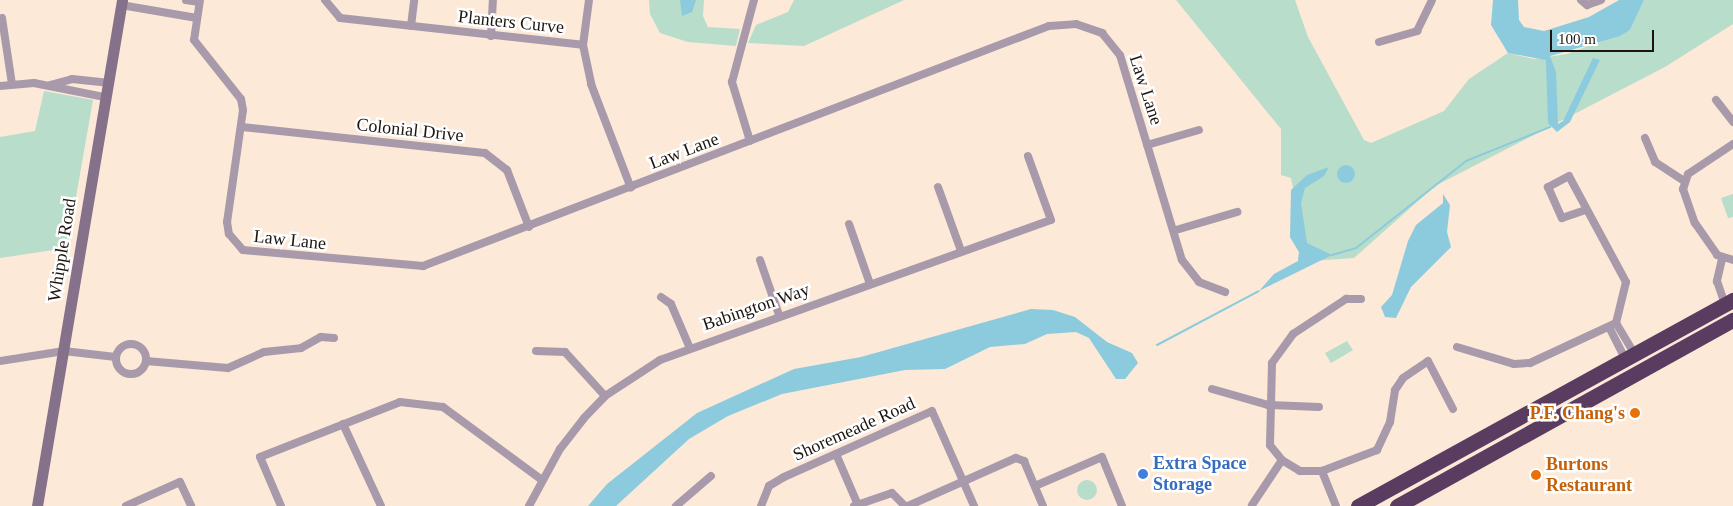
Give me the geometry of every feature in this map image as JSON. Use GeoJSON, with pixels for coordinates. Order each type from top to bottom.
{"type":"FeatureCollection","features":[{"type":"Feature","properties":{"kind":"highway"},"geometry":{"type":"LineString","coordinates":[[1358,506],[1729,302]]}},
{"type":"Feature","properties":{"kind":"highway"},"geometry":{"type":"LineString","coordinates":[[1397,506],[1733,320]]}},
{"type":"Feature","properties":{"kind":"main road","name":"Whipple Road"},"geometry":{"type":"LineString","coordinates":[[37,506],[121,2]]}},
{"type":"Feature","properties":{"kind":"street"},"geometry":{"type":"LineString","coordinates":[[186,0],[199,1]]}},
{"type":"Feature","properties":{"kind":"street","name":"Planters Curve"},"geometry":{"type":"LineString","coordinates":[[325,0],[340,18],[583,45]]}},
{"type":"Feature","properties":{"kind":"street"},"geometry":{"type":"LineString","coordinates":[[411,26],[414,0]]}},
{"type":"Feature","properties":{"kind":"street"},"geometry":{"type":"LineString","coordinates":[[491,36],[493,0]]}},
{"type":"Feature","properties":{"kind":"street"},"geometry":{"type":"LineString","coordinates":[[589,0],[583,45],[591,84],[631,188]]}},
{"type":"Feature","properties":{"kind":"street"},"geometry":{"type":"LineString","coordinates":[[750,141],[732,82],[754,0]]}},
{"type":"Feature","properties":{"kind":"street"},"geometry":{"type":"LineString","coordinates":[[1379,42],[1417,31],[1432,0]]}},
{"type":"Feature","properties":{"kind":"street"},"geometry":{"type":"LineString","coordinates":[[1581,0],[1587,4],[1601,0]]}},
{"type":"Feature","properties":{"kind":"street","name":"Law Lane"},"geometry":{"type":"LineString","coordinates":[[199,1],[194,40],[241,99],[242,127],[227,222],[229,234],[243,250],[423,266],[631,188],[1049,26],[1076,24],[1102,33],[1120,55],[1188,272],[1210,289],[1226,292]]}},
{"type":"Feature","properties":{"kind":"street"},"geometry":{"type":"LineString","coordinates":[[121,2],[197,18]]}},
{"type":"Feature","properties":{"kind":"street"},"geometry":{"type":"LineString","coordinates":[[2,18],[12,84]]}},
{"type":"Feature","properties":{"kind":"street"},"geometry":{"type":"LineString","coordinates":[[48,85],[72,79],[108,83]]}},
{"type":"Feature","properties":{"kind":"street"},"geometry":{"type":"LineString","coordinates":[[0,86],[12,84],[48,85],[104,97]]}},
{"type":"Feature","properties":{"kind":"street"},"geometry":{"type":"LineString","coordinates":[[1716,100],[1733,122]]}},
{"type":"Feature","properties":{"kind":"street","name":"Colonial Drive"},"geometry":{"type":"LineString","coordinates":[[242,127],[485,153],[507,170],[529,227]]}},
{"type":"Feature","properties":{"kind":"street"},"geometry":{"type":"LineString","coordinates":[[1147,145],[1199,130]]}},
{"type":"Feature","properties":{"kind":"street"},"geometry":{"type":"LineString","coordinates":[[1644,138],[1655,162],[1684,181]]}},
{"type":"Feature","properties":{"kind":"street"},"geometry":{"type":"LineString","coordinates":[[1684,181],[1733,144]]}},
{"type":"Feature","properties":{"kind":"street","name":"Babington Way"},"geometry":{"type":"LineString","coordinates":[[529,506],[560,449],[605,396],[689,346],[1051,220],[1028,156]]}},
{"type":"Feature","properties":{"kind":"street"},"geometry":{"type":"LineString","coordinates":[[1585,210],[1562,218],[1548,187],[1569,176],[1585,210],[1626,282],[1613,326],[1631,357]]}},
{"type":"Feature","properties":{"kind":"street"},"geometry":{"type":"LineString","coordinates":[[1684,181],[1687,210],[1722,259],[1717,281],[1729,302]]}},
{"type":"Feature","properties":{"kind":"street"},"geometry":{"type":"LineString","coordinates":[[938,187],[960,251]]}},
{"type":"Feature","properties":{"kind":"street"},"geometry":{"type":"LineString","coordinates":[[1176,230],[1237,212]]}},
{"type":"Feature","properties":{"kind":"street"},"geometry":{"type":"LineString","coordinates":[[849,224],[870,284]]}},
{"type":"Feature","properties":{"kind":"street"},"geometry":{"type":"LineString","coordinates":[[1722,259],[1733,260]]}},
{"type":"Feature","properties":{"kind":"street"},"geometry":{"type":"LineString","coordinates":[[760,260],[779,315]]}},
{"type":"Feature","properties":{"kind":"street"},"geometry":{"type":"LineString","coordinates":[[661,297],[671,304],[689,346]]}},
{"type":"Feature","properties":{"kind":"street"},"geometry":{"type":"LineString","coordinates":[[1361,299],[1346,299],[1280,348],[1272,363],[1268,405],[1270,445],[1282,460],[1300,471],[1322,471],[1377,450],[1390,422],[1395,390],[1403,378],[1428,361],[1453,409]]}},
{"type":"Feature","properties":{"kind":"street"},"geometry":{"type":"LineString","coordinates":[[1457,347],[1514,364],[1530,363],[1613,326]]}},
{"type":"Feature","properties":{"kind":"street"},"geometry":{"type":"LineString","coordinates":[[146,361],[228,368],[264,352],[301,348],[321,337],[334,338]]}},
{"type":"Feature","properties":{"kind":"street"},"geometry":{"type":"LineString","coordinates":[[133,344],[142,348],[146,361],[137,373],[127,373],[118,367],[116,357],[124,346],[133,344]]}},
{"type":"Feature","properties":{"kind":"street"},"geometry":{"type":"LineString","coordinates":[[0,361],[64,351],[116,357]]}},
{"type":"Feature","properties":{"kind":"street"},"geometry":{"type":"LineString","coordinates":[[536,351],[565,352],[605,396]]}},
{"type":"Feature","properties":{"kind":"street"},"geometry":{"type":"LineString","coordinates":[[1212,389],[1268,405],[1319,407]]}},
{"type":"Feature","properties":{"kind":"street"},"geometry":{"type":"LineString","coordinates":[[280,506],[260,457],[400,402],[433,404],[542,480]]}},
{"type":"Feature","properties":{"kind":"street","name":"Shoremeade Road"},"geometry":{"type":"LineString","coordinates":[[761,506],[769,486],[932,411],[974,506]]}},
{"type":"Feature","properties":{"kind":"street"},"geometry":{"type":"LineString","coordinates":[[343,424],[381,506]]}},
{"type":"Feature","properties":{"kind":"street"},"geometry":{"type":"LineString","coordinates":[[836,454],[856,505],[892,493],[906,506],[1016,458],[1024,461],[1043,506]]}},
{"type":"Feature","properties":{"kind":"street"},"geometry":{"type":"LineString","coordinates":[[1035,486],[1102,457],[1122,506]]}},
{"type":"Feature","properties":{"kind":"street"},"geometry":{"type":"LineString","coordinates":[[1252,505],[1282,460]]}},
{"type":"Feature","properties":{"kind":"street"},"geometry":{"type":"LineString","coordinates":[[1322,471],[1336,506]]}},
{"type":"Feature","properties":{"kind":"street"},"geometry":{"type":"LineString","coordinates":[[676,506],[711,476]]}},
{"type":"Feature","properties":{"kind":"street"},"geometry":{"type":"LineString","coordinates":[[126,506],[180,482],[191,506]]}},
{"type":"Feature","properties":{"kind":"green space"},"geometry":{"type":"Polygon","coordinates":[[[649,0],[704,0],[703,16],[708,27],[740,29],[736,46],[688,42],[660,33],[650,14],[649,0]]]}},
{"type":"Feature","properties":{"kind":"green space"},"geometry":{"type":"Polygon","coordinates":[[[794,0],[904,0],[804,46],[748,43],[756,25],[788,12],[794,0]]]}},
{"type":"Feature","properties":{"kind":"green space"},"geometry":{"type":"Polygon","coordinates":[[[1176,0],[1295,0],[1308,37],[1364,140],[1371,143],[1444,111],[1469,79],[1508,53],[1534,59],[1567,54],[1630,30],[1644,0],[1733,0],[1733,24],[1665,67],[1435,186],[1354,258],[1298,262],[1299,252],[1290,237],[1293,188],[1291,178],[1281,175],[1281,129],[1176,0]]]}},
{"type":"Feature","properties":{"kind":"green space"},"geometry":{"type":"Polygon","coordinates":[[[44,91],[93,100],[67,248],[0,258],[0,137],[35,131],[44,91]]]}},
{"type":"Feature","properties":{"kind":"green space"},"geometry":{"type":"Polygon","coordinates":[[[1733,194],[1733,217],[1728,218],[1721,198],[1733,194]]]}},
{"type":"Feature","properties":{"kind":"green space"},"geometry":{"type":"Polygon","coordinates":[[[1347,341],[1353,350],[1331,363],[1325,353],[1347,341]]]}},
{"type":"Feature","properties":{"kind":"green space"},"geometry":{"type":"Polygon","coordinates":[[[1083,480],[1091,480],[1097,486],[1097,494],[1091,500],[1083,500],[1077,494],[1077,486],[1083,480]]]}},
{"type":"Feature","properties":{"kind":"water"},"geometry":{"type":"Polygon","coordinates":[[[680,0],[696,0],[692,12],[682,16],[680,0]]]}},
{"type":"Feature","properties":{"kind":"water"},"geometry":{"type":"Polygon","coordinates":[[[1493,0],[1518,0],[1519,20],[1524,27],[1544,31],[1589,17],[1619,0],[1644,0],[1630,30],[1620,36],[1550,56],[1556,72],[1558,124],[1563,121],[1593,58],[1600,60],[1570,122],[1557,132],[1548,123],[1546,60],[1508,53],[1491,25],[1493,0]]]}},
{"type":"Feature","properties":{"kind":"water"},"geometry":{"type":"Polygon","coordinates":[[[1346,165],[1353,167],[1355,174],[1353,181],[1346,183],[1339,181],[1337,174],[1339,167],[1346,165]]]}},
{"type":"Feature","properties":{"kind":"water"},"geometry":{"type":"Polygon","coordinates":[[[1329,167],[1324,176],[1305,188],[1301,203],[1307,243],[1332,255],[1259,291],[1274,274],[1298,261],[1299,252],[1290,237],[1291,190],[1307,175],[1329,167]]]}},
{"type":"Feature","properties":{"kind":"water"},"geometry":{"type":"Polygon","coordinates":[[[1443,194],[1450,205],[1447,232],[1451,247],[1411,287],[1396,318],[1385,317],[1381,307],[1392,295],[1408,241],[1416,225],[1443,203],[1443,194]]]}},
{"type":"Feature","properties":{"kind":"water"},"geometry":{"type":"Polygon","coordinates":[[[1031,309],[1053,310],[1075,317],[1107,342],[1132,353],[1138,363],[1125,379],[1116,379],[1089,338],[1076,332],[1047,334],[1025,344],[990,347],[945,369],[905,370],[782,394],[728,416],[689,439],[616,506],[588,506],[607,484],[697,413],[794,369],[861,357],[1031,309]]]}},
{"type":"Feature","properties":{"kind":"waterway"},"geometry":{"type":"LineString","coordinates":[[1332,255],[1356,248],[1466,161],[1550,127]]}},
{"type":"Feature","properties":{"kind":"waterway"},"geometry":{"type":"LineString","coordinates":[[1157,345],[1259,291]]}},
{"type":"Feature","properties":{"kind":"place","name":"P.F. Chang's"},"geometry":{"type":"Point","coordinates":[1635,413]}},
{"type":"Feature","properties":{"kind":"place","name":"Extra Space Storage"},"geometry":{"type":"Point","coordinates":[1143,474]}},
{"type":"Feature","properties":{"kind":"place","name":"Burtons Restaurant"},"geometry":{"type":"Point","coordinates":[1536,475]}}]}
